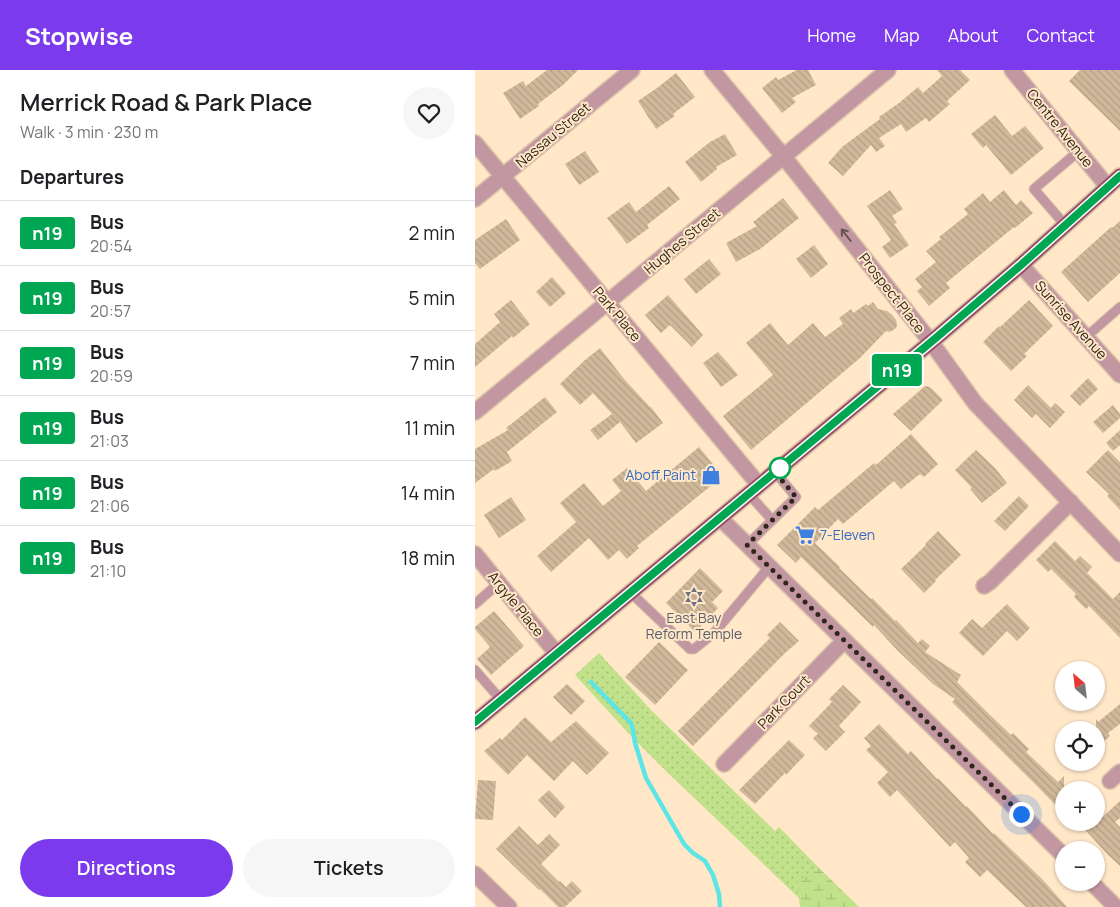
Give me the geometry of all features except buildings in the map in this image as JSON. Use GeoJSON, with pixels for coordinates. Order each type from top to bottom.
{"type":"FeatureCollection","features":[{"type":"Feature","properties":{"kind":"main road"},"geometry":{"type":"LineString","coordinates":[[475,722],[931,342],[1021,265],[1120,176]]}},
{"type":"Feature","properties":{"kind":"street","name":"Nassau Street"},"geometry":{"type":"LineString","coordinates":[[475,200],[632,70]]}},
{"type":"Feature","properties":{"kind":"street","name":"Prospect Place"},"geometry":{"type":"LineString","coordinates":[[712,70],[784,156],[931,342],[975,403],[1120,554]]}},
{"type":"Feature","properties":{"kind":"street","name":"Hughes Street"},"geometry":{"type":"LineString","coordinates":[[475,412],[888,70]]}},
{"type":"Feature","properties":{"kind":"street","name":"Centre Avenue"},"geometry":{"type":"LineString","coordinates":[[1012,70],[1108,187]]}},
{"type":"Feature","properties":{"kind":"street","name":"Park Place"},"geometry":{"type":"LineString","coordinates":[[475,143],[607,303],[754,490]]}},
{"type":"Feature","properties":{"kind":"street","name":"Sunrise Avenue"},"geometry":{"type":"LineString","coordinates":[[1021,265],[1120,376]]}},
{"type":"Feature","properties":{"kind":"street"},"geometry":{"type":"LineString","coordinates":[[984,586],[1071,502]]}},
{"type":"Feature","properties":{"kind":"street"},"geometry":{"type":"LineString","coordinates":[[720,518],[1055,847]]}},
{"type":"Feature","properties":{"kind":"street","name":"Argyle Place"},"geometry":{"type":"LineString","coordinates":[[475,554],[557,654]]}},
{"type":"Feature","properties":{"kind":"street","name":"Park Court"},"geometry":{"type":"LineString","coordinates":[[724,764],[844,641]]}},
{"type":"Feature","properties":{"kind":"street"},"geometry":{"type":"LineString","coordinates":[[475,874],[509,907]]}},
{"type":"Feature","properties":{"kind":"street"},"geometry":{"type":"LineString","coordinates":[[1100,891],[1116,907]]}},
{"type":"Feature","properties":{"kind":"lane"},"geometry":{"type":"LineString","coordinates":[[1065,225],[1034,189],[1079,152]]}},
{"type":"Feature","properties":{"kind":"lane"},"geometry":{"type":"LineString","coordinates":[[1086,337],[1120,307]]}},
{"type":"Feature","properties":{"kind":"lane"},"geometry":{"type":"LineString","coordinates":[[747,545],[796,497],[775,472]]}},
{"type":"Feature","properties":{"kind":"lane"},"geometry":{"type":"LineString","coordinates":[[754,490],[772,520]]}},
{"type":"Feature","properties":{"kind":"lane"},"geometry":{"type":"LineString","coordinates":[[630,592],[690,649],[694,649],[714,633],[769,567]]}},
{"type":"Feature","properties":{"kind":"lane"},"geometry":{"type":"LineString","coordinates":[[475,604],[499,584]]}},
{"type":"Feature","properties":{"kind":"lane"},"geometry":{"type":"LineString","coordinates":[[475,670],[501,700]]}},
{"type":"Feature","properties":{"kind":"green space"},"geometry":{"type":"Polygon","coordinates":[[[599,653],[652,711],[775,831],[779,827],[818,867],[797,883],[799,898],[665,770],[575,675],[599,653]]]}},
{"type":"Feature","properties":{"kind":"green space"},"geometry":{"type":"Polygon","coordinates":[[[818,867],[859,907],[800,907],[797,883],[818,867]]]}},
{"type":"Feature","properties":{"kind":"waterway"},"geometry":{"type":"LineString","coordinates":[[591,682],[631,723],[646,778],[684,844],[705,861],[713,875],[719,894],[720,907]]}},
{"type":"Feature","properties":{"kind":"bus line","name":"n19"},"geometry":{"type":"LineString","coordinates":[[475,722],[937,337],[1120,176]]}},
{"type":"Feature","properties":{"kind":"place","name":"Aboff Paint"},"geometry":{"type":"Point","coordinates":[711,475]}},
{"type":"Feature","properties":{"kind":"place","name":"7-Eleven"},"geometry":{"type":"Point","coordinates":[805,535]}},
{"type":"Feature","properties":{"kind":"place","name":"East Bay Reform Temple"},"geometry":{"type":"Point","coordinates":[694,597]}},
{"type":"Feature","properties":{"kind":"route"},"geometry":{"type":"LineString","coordinates":[[780,468],[775,472],[796,497],[747,545],[1021,814]]}}]}
